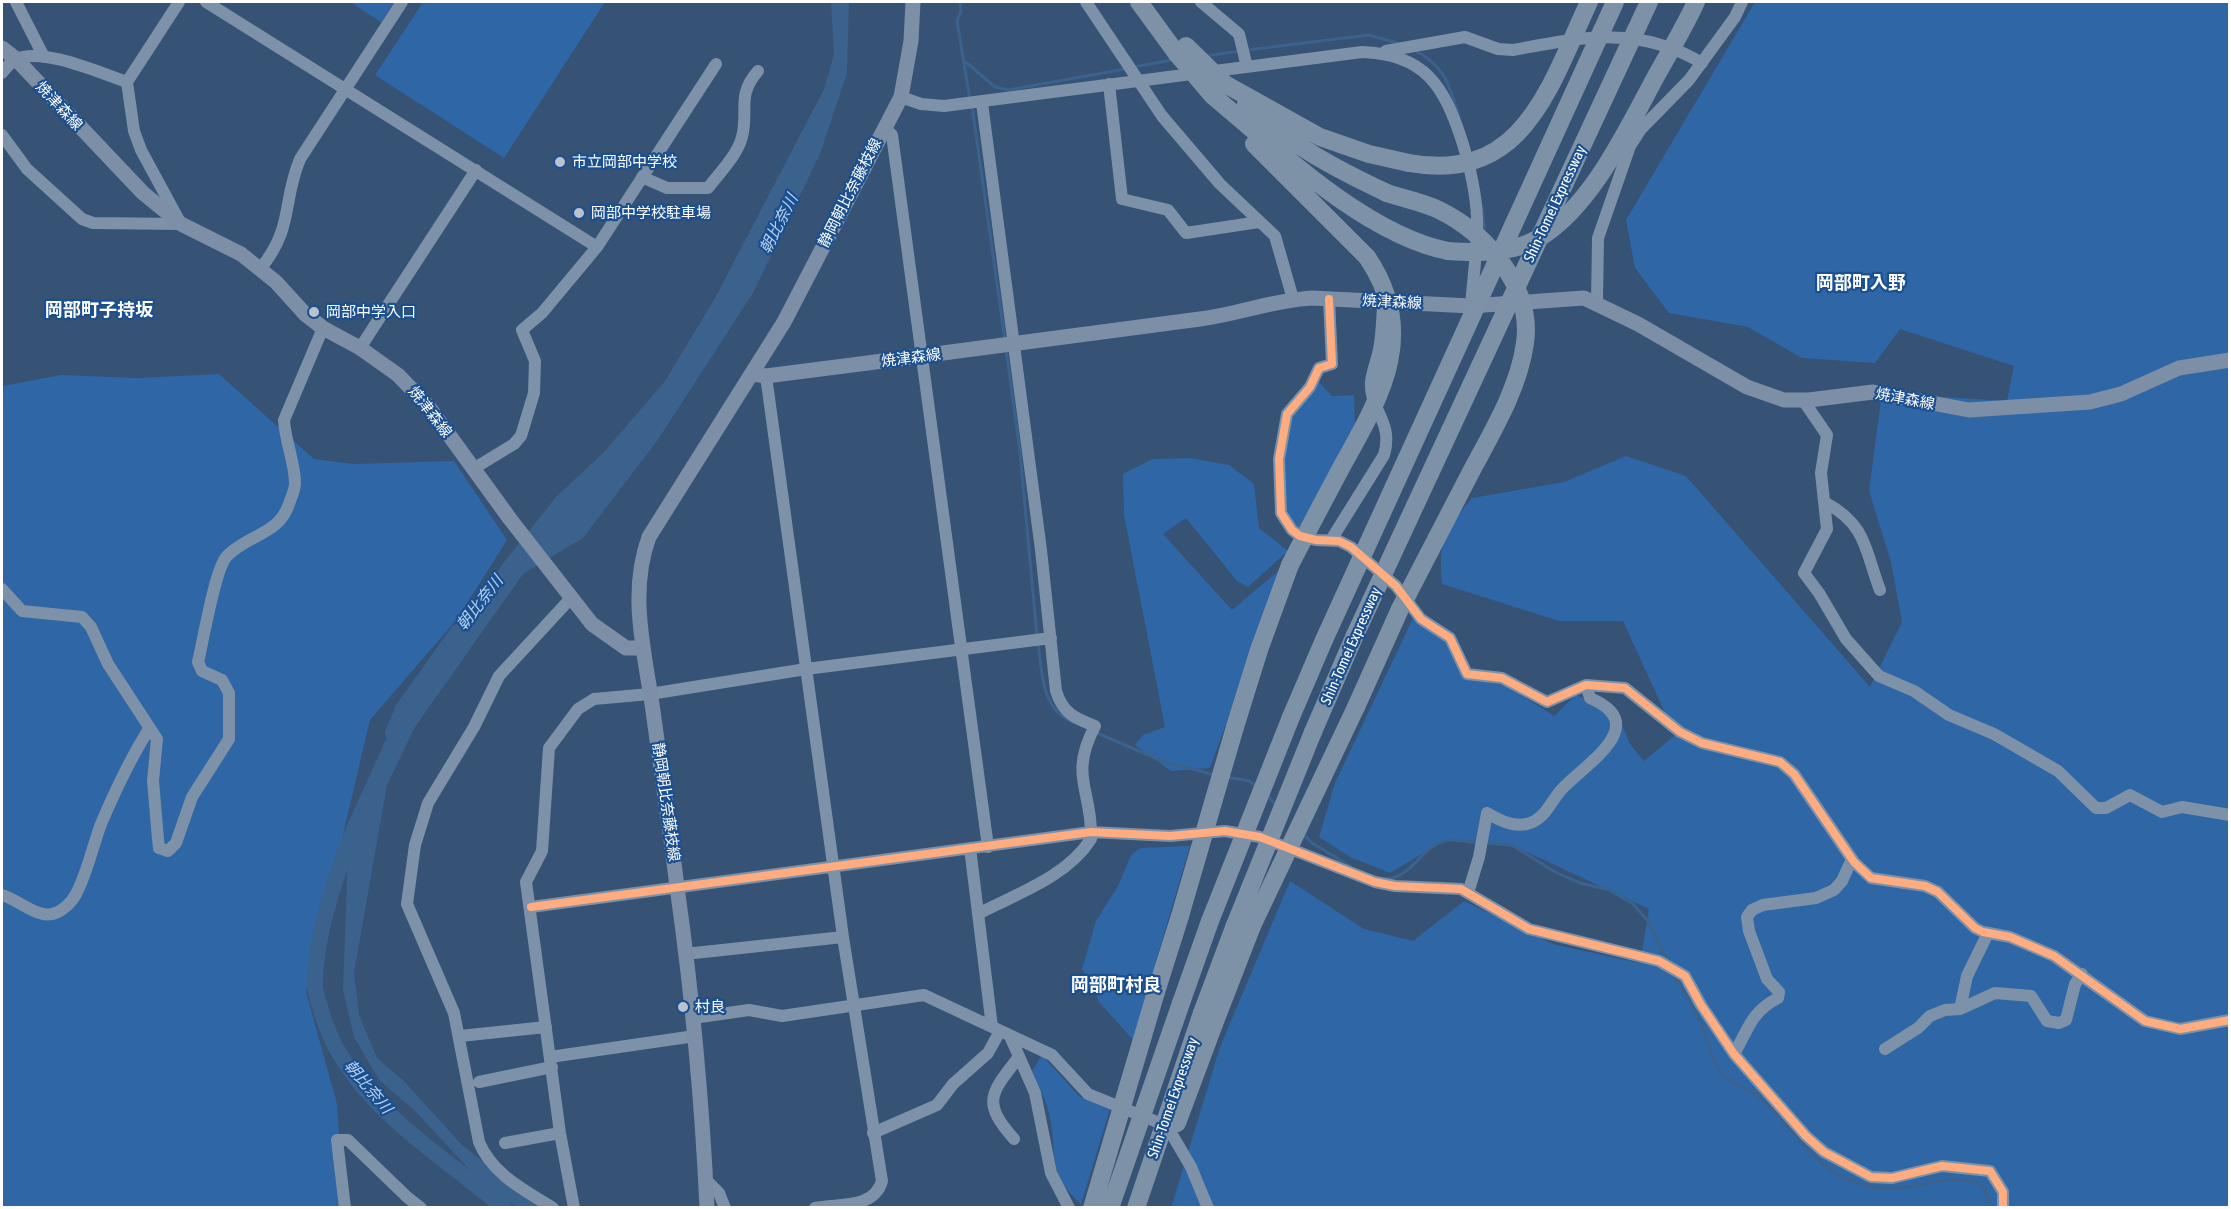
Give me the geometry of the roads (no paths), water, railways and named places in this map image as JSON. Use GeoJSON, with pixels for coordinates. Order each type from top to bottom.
{"type":"FeatureCollection","features":[{"type":"Feature","properties":{"kind":"highway"},"geometry":{"type":"LineString","coordinates":[[1139,2],[1219,89],[1316,182],[1403,236],[1448,251],[1490,252],[1520,247],[1537,239],[1561,222],[1581,200],[1608,160],[1696,2]]}},
{"type":"Feature","properties":{"kind":"highway"},"geometry":{"type":"LineString","coordinates":[[1152,2],[1181,50]]}},
{"type":"Feature","properties":{"kind":"highway"},"geometry":{"type":"LineString","coordinates":[[1219,89],[1320,137],[1369,154],[1409,163],[1438,166],[1464,165],[1491,155],[1509,142],[1537,111],[1589,2]]}},
{"type":"Feature","properties":{"kind":"highway","name":"Shin-Tomei Expressway"},"geometry":{"type":"LineString","coordinates":[[1110,1208],[1210,921],[1291,717],[1615,2]]}},
{"type":"Feature","properties":{"kind":"highway","name":"Shin-Tomei Expressway"},"geometry":{"type":"LineString","coordinates":[[1136,1208],[1243,926],[1313,732],[1354,635],[1649,2]]}},
{"type":"Feature","properties":{"kind":"highway"},"geometry":{"type":"LineString","coordinates":[[1219,89],[1287,139],[1331,165],[1387,193],[1436,209],[1466,226],[1485,243],[1517,291],[1524,315],[1526,334],[1520,369],[1496,422],[1400,609],[1356,707],[1243,926]]}},
{"type":"Feature","properties":{"kind":"highway"},"geometry":{"type":"LineString","coordinates":[[1092,1208],[1259,650],[1290,565],[1372,413],[1388,373],[1393,325],[1388,296],[1381,278],[1366,257],[1252,142],[1219,89]]}},
{"type":"Feature","properties":{"kind":"highway"},"geometry":{"type":"LineString","coordinates":[[1146,1208],[1208,1018]]}},
{"type":"Feature","properties":{"kind":"main road","name":"静岡朝比奈藤枝線"},"geometry":{"type":"LineString","coordinates":[[760,375],[784,322],[901,97],[911,41],[913,2]]}},
{"type":"Feature","properties":{"kind":"main road","name":"焼津森線"},"geometry":{"type":"LineString","coordinates":[[2,48],[16,59],[130,181],[181,224],[241,254],[261,268],[305,314],[323,328],[360,348],[398,375],[416,392],[568,594],[605,635],[626,648],[643,648]]}},
{"type":"Feature","properties":{"kind":"main road","name":"焼津森線"},"geometry":{"type":"LineString","coordinates":[[760,375],[921,357],[1208,318],[1293,299],[1471,306],[1569,298],[1597,302],[1747,387],[1771,397],[1803,400],[1873,392],[1969,410],[2090,402],[2121,394],[2179,368],[2229,358]]}},
{"type":"Feature","properties":{"kind":"main road"},"geometry":{"type":"LineString","coordinates":[[643,648],[637,592],[642,555],[649,537],[760,375]]}},
{"type":"Feature","properties":{"kind":"main road","name":"静岡朝比奈藤枝線"},"geometry":{"type":"LineString","coordinates":[[643,648],[678,889],[693,1018],[707,1208]]}},
{"type":"Feature","properties":{"kind":"street"},"geometry":{"type":"LineString","coordinates":[[16,2],[44,57]]}},
{"type":"Feature","properties":{"kind":"street"},"geometry":{"type":"LineString","coordinates":[[2,135],[27,169],[82,219],[93,223],[181,224],[141,150],[134,131],[127,82],[179,2]]}},
{"type":"Feature","properties":{"kind":"street"},"geometry":{"type":"LineString","coordinates":[[206,2],[597,247]]}},
{"type":"Feature","properties":{"kind":"street"},"geometry":{"type":"LineString","coordinates":[[261,268],[281,238],[287,218],[292,177],[300,159],[402,2]]}},
{"type":"Feature","properties":{"kind":"street"},"geometry":{"type":"LineString","coordinates":[[1086,2],[1136,81],[1191,152],[1278,240],[1293,299]]}},
{"type":"Feature","properties":{"kind":"street"},"geometry":{"type":"LineString","coordinates":[[1202,2],[1239,34],[1247,67]]}},
{"type":"Feature","properties":{"kind":"street"},"geometry":{"type":"LineString","coordinates":[[1597,302],[1595,254],[1598,238],[1630,146],[1641,129],[1689,80],[1735,17],[1742,2]]}},
{"type":"Feature","properties":{"kind":"street"},"geometry":{"type":"LineString","coordinates":[[901,97],[921,104],[982,103],[1109,84],[1362,52],[1380,52],[1465,37],[1498,49],[1513,50],[1606,36],[1659,42],[1702,63]]}},
{"type":"Feature","properties":{"kind":"street"},"geometry":{"type":"LineString","coordinates":[[1380,52],[1394,55],[1426,73],[1446,97],[1456,124],[1471,171],[1476,198],[1477,221],[1471,306]]}},
{"type":"Feature","properties":{"kind":"street"},"geometry":{"type":"LineString","coordinates":[[2,73],[16,59],[44,57],[63,59],[127,82]]}},
{"type":"Feature","properties":{"kind":"street"},"geometry":{"type":"LineString","coordinates":[[473,470],[514,444],[521,436],[534,393],[536,362],[522,330],[542,313],[597,247],[716,64]]}},
{"type":"Feature","properties":{"kind":"street"},"geometry":{"type":"LineString","coordinates":[[642,177],[667,188],[708,188],[740,142],[743,98],[748,82],[758,71]]}},
{"type":"Feature","properties":{"kind":"street"},"geometry":{"type":"LineString","coordinates":[[1109,84],[1122,198],[1168,210],[1186,233],[1259,222]]}},
{"type":"Feature","properties":{"kind":"street"},"geometry":{"type":"LineString","coordinates":[[978,914],[1063,869],[1081,855],[1091,839],[1081,769],[1087,742],[1095,726],[1072,717],[1059,701],[982,103]]}},
{"type":"Feature","properties":{"kind":"street"},"geometry":{"type":"LineString","coordinates":[[885,128],[892,135],[988,847]]}},
{"type":"Feature","properties":{"kind":"street"},"geometry":{"type":"LineString","coordinates":[[360,348],[476,170]]}},
{"type":"Feature","properties":{"kind":"street"},"geometry":{"type":"LineString","coordinates":[[1329,299],[1332,364],[1319,368],[1310,387],[1287,414],[1279,459],[1281,513],[1292,530],[1300,536],[1331,540],[1351,547],[1396,586],[1421,619],[1450,638],[1467,674],[1502,678],[1547,702],[1586,685],[1625,688],[1634,692],[1680,732],[1702,742],[1780,762],[1794,774],[1852,859],[1870,878],[1925,886],[1938,892],[1975,928],[2010,937],[2054,956],[2145,1021],[2164,1027],[2200,1027],[2229,1020]]}},
{"type":"Feature","properties":{"kind":"street"},"geometry":{"type":"LineString","coordinates":[[1331,540],[1384,455],[1388,442],[1386,427],[1374,399],[1371,382],[1380,348],[1384,302]]}},
{"type":"Feature","properties":{"kind":"street"},"geometry":{"type":"LineString","coordinates":[[2,590],[22,612],[82,617],[91,627],[108,664],[148,729],[157,739],[153,781],[158,839],[159,848],[168,851],[176,843],[192,797],[230,739],[229,693],[222,680],[202,671],[198,662],[215,588],[225,558],[238,546],[280,523],[287,513],[295,483],[285,436],[285,420],[323,328]]}},
{"type":"Feature","properties":{"kind":"street"},"geometry":{"type":"LineString","coordinates":[[760,375],[806,669],[843,937],[882,1181],[879,1191],[863,1202],[819,1207]]}},
{"type":"Feature","properties":{"kind":"street"},"geometry":{"type":"LineString","coordinates":[[1803,400],[1827,435],[1821,473],[1827,529],[1804,573],[1819,593],[1846,639],[1879,676],[1914,691],[1949,715],[1994,734],[2058,771],[2096,808],[2106,808],[2130,795],[2162,812],[2181,807],[2229,815]]}},
{"type":"Feature","properties":{"kind":"street"},"geometry":{"type":"LineString","coordinates":[[1826,503],[1851,520],[1861,534],[1880,590]]}},
{"type":"Feature","properties":{"kind":"street"},"geometry":{"type":"LineString","coordinates":[[553,1208],[512,1181],[484,1156],[479,1142],[460,1036],[449,998],[418,935],[406,904],[415,845],[428,803],[474,727],[499,676],[568,594]]}},
{"type":"Feature","properties":{"kind":"street"},"geometry":{"type":"LineString","coordinates":[[574,1208],[560,1132],[526,882],[542,851],[549,748],[558,732],[583,704],[594,699],[650,694],[806,669],[1051,638]]}},
{"type":"Feature","properties":{"kind":"street"},"geometry":{"type":"LineString","coordinates":[[1468,893],[1479,857],[1488,813],[1514,825],[1539,819],[1561,789],[1612,742],[1615,717],[1611,709],[1590,698],[1586,685]]}},
{"type":"Feature","properties":{"kind":"street"},"geometry":{"type":"LineString","coordinates":[[2,895],[13,898],[40,913],[51,915],[63,909],[76,894],[102,822],[131,758],[148,729]]}},
{"type":"Feature","properties":{"kind":"street"},"geometry":{"type":"LineString","coordinates":[[531,907],[1091,832],[1170,836],[1225,831],[1248,835],[1268,840],[1375,882],[1395,886],[1461,889],[1529,929],[1659,961],[1685,976],[1734,1054],[1782,1110],[1824,1152],[1871,1177],[1892,1178],[1942,1166],[1990,1171],[2003,1192],[2002,1208]]}},
{"type":"Feature","properties":{"kind":"street"},"geometry":{"type":"LineString","coordinates":[[970,848],[978,914],[1001,1031],[1018,1058],[1040,1109],[1050,1173],[1069,1208]]}},
{"type":"Feature","properties":{"kind":"street"},"geometry":{"type":"LineString","coordinates":[[1734,1054],[1752,1018],[1761,1006],[1778,998],[1779,993],[1767,979],[1749,931],[1747,917],[1752,910],[1763,904],[1816,898],[1834,890],[1842,881],[1852,859]]}},
{"type":"Feature","properties":{"kind":"street"},"geometry":{"type":"LineString","coordinates":[[1960,1009],[1967,976],[1988,933]]}},
{"type":"Feature","properties":{"kind":"street"},"geometry":{"type":"LineString","coordinates":[[685,954],[843,937]]}},
{"type":"Feature","properties":{"kind":"street"},"geometry":{"type":"LineString","coordinates":[[1885,1049],[1918,1028],[1930,1016],[1945,1010],[1960,1009],[1995,993],[2018,993],[2031,996],[2047,1021],[2059,1023],[2066,1020],[2074,984],[2082,974]]}},
{"type":"Feature","properties":{"kind":"street"},"geometry":{"type":"LineString","coordinates":[[693,1018],[736,1010],[782,1016],[924,995],[1052,1055],[1088,1094],[1167,1126],[1207,1199],[1208,1208]]}},
{"type":"Feature","properties":{"kind":"street"},"geometry":{"type":"LineString","coordinates":[[460,1036],[546,1027]]}},
{"type":"Feature","properties":{"kind":"street"},"geometry":{"type":"LineString","coordinates":[[873,1132],[894,1126],[937,1105],[953,1084],[988,1053],[1001,1031]]}},
{"type":"Feature","properties":{"kind":"street"},"geometry":{"type":"LineString","coordinates":[[479,1082],[551,1062],[695,1036]]}},
{"type":"Feature","properties":{"kind":"street"},"geometry":{"type":"LineString","coordinates":[[1014,1139],[997,1120],[993,1108],[993,1096],[1018,1058]]}},
{"type":"Feature","properties":{"kind":"street"},"geometry":{"type":"LineString","coordinates":[[505,1143],[560,1132]]}},
{"type":"Feature","properties":{"kind":"street"},"geometry":{"type":"LineString","coordinates":[[345,1208],[337,1140],[348,1140],[421,1208]]}},
{"type":"Feature","properties":{"kind":"street"},"geometry":{"type":"LineString","coordinates":[[706,1180],[718,1193],[725,1208]]}},
{"type":"Feature","properties":{"kind":"water"},"geometry":{"type":"Polygon","coordinates":[[[831,2],[849,2],[847,73],[820,154],[753,293],[657,441],[583,538],[523,574],[415,727],[387,785],[354,973],[359,1015],[377,1058],[404,1081],[462,1145],[542,1207],[516,1207],[478,1179],[415,1111],[379,1080],[354,1037],[343,990],[349,821],[392,726],[504,562],[556,497],[604,452],[665,381],[715,298],[824,89],[834,55],[831,2]]]}},
{"type":"Feature","properties":{"kind":"waterway"},"geometry":{"type":"LineString","coordinates":[[960,2],[961,11],[957,21],[970,100]]}},
{"type":"Feature","properties":{"kind":"waterway"},"geometry":{"type":"LineString","coordinates":[[1247,50],[1369,35],[1400,44]]}},
{"type":"Feature","properties":{"kind":"waterway"},"geometry":{"type":"LineString","coordinates":[[1414,50],[1439,69],[1449,85],[1459,116]]}},
{"type":"Feature","properties":{"kind":"waterway"},"geometry":{"type":"LineString","coordinates":[[1205,56],[1240,51]]}},
{"type":"Feature","properties":{"kind":"waterway"},"geometry":{"type":"LineString","coordinates":[[1134,67],[1172,60]]}},
{"type":"Feature","properties":{"kind":"waterway"},"geometry":{"type":"LineString","coordinates":[[966,62],[995,87],[1008,90],[1125,69]]}},
{"type":"Feature","properties":{"kind":"waterway"},"geometry":{"type":"LineString","coordinates":[[972,106],[1005,340]]}},
{"type":"Feature","properties":{"kind":"waterway"},"geometry":{"type":"LineString","coordinates":[[1482,206],[1485,235]]}},
{"type":"Feature","properties":{"kind":"waterway"},"geometry":{"type":"LineString","coordinates":[[1006,350],[1020,452],[1037,636]]}},
{"type":"Feature","properties":{"kind":"waterway","name":"朝比奈川"},"geometry":{"type":"LineString","coordinates":[[393,733],[403,709],[458,632]]}},
{"type":"Feature","properties":{"kind":"waterway"},"geometry":{"type":"LineString","coordinates":[[1038,642],[1042,678],[1049,700],[1063,717],[1074,723]]}},
{"type":"Feature","properties":{"kind":"waterway"},"geometry":{"type":"LineString","coordinates":[[1097,733],[1162,761],[1215,775]]}},
{"type":"Feature","properties":{"kind":"waterway"},"geometry":{"type":"LineString","coordinates":[[1227,777],[1249,781],[1257,787]]}},
{"type":"Feature","properties":{"kind":"waterway"},"geometry":{"type":"LineString","coordinates":[[1267,795],[1277,806]]}},
{"type":"Feature","properties":{"kind":"waterway","name":"朝比奈川"},"geometry":{"type":"LineString","coordinates":[[356,824],[334,883],[318,947],[315,988],[322,1014],[335,1045],[352,1073],[374,1099],[398,1123],[504,1208]]}},
{"type":"Feature","properties":{"kind":"waterway"},"geometry":{"type":"LineString","coordinates":[[1304,835],[1312,843],[1350,866]]}},
{"type":"Feature","properties":{"kind":"waterway"},"geometry":{"type":"LineString","coordinates":[[1384,879],[1402,874],[1429,850],[1444,841],[1478,843]]}},
{"type":"Feature","properties":{"kind":"waterway"},"geometry":{"type":"LineString","coordinates":[[1485,843],[1512,845],[1555,872],[1580,883],[1609,890],[1633,904],[1648,921],[1667,961]]}},
{"type":"Feature","properties":{"kind":"waterway"},"geometry":{"type":"LineString","coordinates":[[1674,975],[1702,1024],[1719,1070],[1723,1075],[1760,1098],[1828,1168],[1862,1184],[1886,1188],[1910,1187],[1949,1180],[1974,1182],[1984,1187],[1989,1201]]}},
{"type":"Feature","properties":{"kind":"place","name":"市立岡部中学校"},"geometry":{"type":"Point","coordinates":[560,162]}},
{"type":"Feature","properties":{"kind":"place","name":"岡部中学校駐車場"},"geometry":{"type":"Point","coordinates":[579,213]}},
{"type":"Feature","properties":{"kind":"place","name":"岡部中学入口"},"geometry":{"type":"Point","coordinates":[314,312]}},
{"type":"Feature","properties":{"kind":"place","name":"村良"},"geometry":{"type":"Point","coordinates":[683,1007]}},
{"type":"Feature","properties":{"kind":"district","name":"岡部町入野"},"geometry":{"type":"Point","coordinates":[1861,283]}},
{"type":"Feature","properties":{"kind":"district","name":"岡部町子持坂"},"geometry":{"type":"Point","coordinates":[99,310]}},
{"type":"Feature","properties":{"kind":"district","name":"岡部町村良"},"geometry":{"type":"Point","coordinates":[1116,985]}}]}
